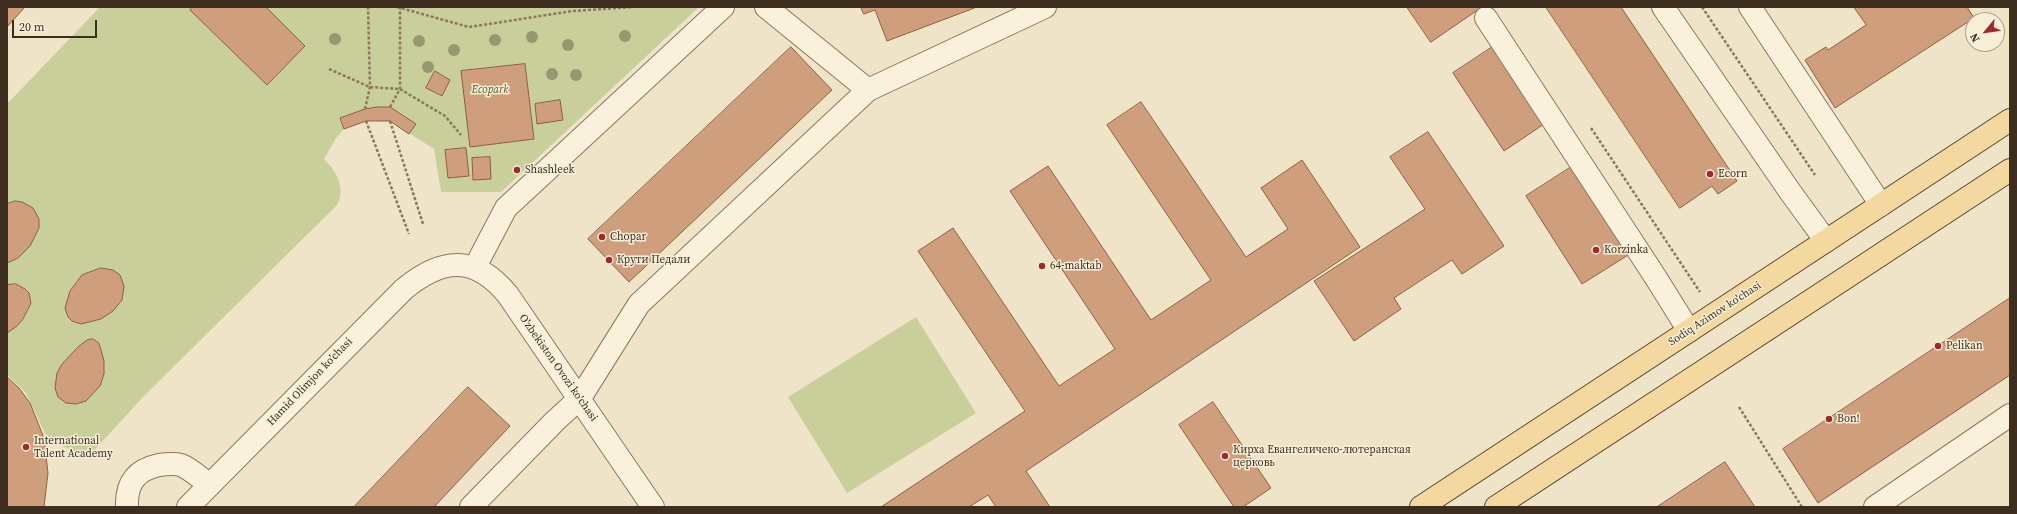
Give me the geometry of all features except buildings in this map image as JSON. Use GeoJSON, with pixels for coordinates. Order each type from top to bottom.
{"type":"FeatureCollection","features":[{"type":"Feature","properties":{"kind":"main road","name":"Sodiq Azimov ko'chasi"},"geometry":{"type":"LineString","coordinates":[[1421,507],[2010,120]]}},
{"type":"Feature","properties":{"kind":"main road"},"geometry":{"type":"LineString","coordinates":[[1496,507],[2010,170]]}},
{"type":"Feature","properties":{"kind":"street"},"geometry":{"type":"LineString","coordinates":[[475,267],[506,208],[723,7]]}},
{"type":"Feature","properties":{"kind":"street"},"geometry":{"type":"LineString","coordinates":[[766,7],[868,90]]}},
{"type":"Feature","properties":{"kind":"street"},"geometry":{"type":"LineString","coordinates":[[471,507],[555,421],[580,398],[639,304],[868,90],[1044,7]]}},
{"type":"Feature","properties":{"kind":"street"},"geometry":{"type":"LineString","coordinates":[[1663,7],[1791,193],[1826,241]]}},
{"type":"Feature","properties":{"kind":"street"},"geometry":{"type":"LineString","coordinates":[[1750,7],[1881,205]]}},
{"type":"Feature","properties":{"kind":"street"},"geometry":{"type":"LineString","coordinates":[[1486,18],[1689,331]]}},
{"type":"Feature","properties":{"kind":"street","name":"O'zbekiston Ovozi ko'chasi"},"geometry":{"type":"LineString","coordinates":[[440,267],[458,265],[475,267],[494,279],[580,398],[653,507]]}},
{"type":"Feature","properties":{"kind":"street","name":"Hamid Olimjon ko’chasi"},"geometry":{"type":"LineString","coordinates":[[188,507],[404,289],[419,277],[440,267]]}},
{"type":"Feature","properties":{"kind":"street"},"geometry":{"type":"LineString","coordinates":[[1875,507],[2010,415]]}},
{"type":"Feature","properties":{"kind":"street"},"geometry":{"type":"LineString","coordinates":[[127,507],[127,494],[133,478],[146,468],[167,463],[181,465],[210,485]]}},
{"type":"Feature","properties":{"kind":"path"},"geometry":{"type":"LineString","coordinates":[[365,109],[370,87],[368,7]]}},
{"type":"Feature","properties":{"kind":"path"},"geometry":{"type":"LineString","coordinates":[[390,107],[400,88],[399,8],[468,27],[573,11],[633,7]]}},
{"type":"Feature","properties":{"kind":"path"},"geometry":{"type":"LineString","coordinates":[[1702,7],[1815,175]]}},
{"type":"Feature","properties":{"kind":"path"},"geometry":{"type":"LineString","coordinates":[[329,68],[370,87],[400,88],[445,116],[461,134]]}},
{"type":"Feature","properties":{"kind":"path"},"geometry":{"type":"LineString","coordinates":[[366,121],[409,234]]}},
{"type":"Feature","properties":{"kind":"path"},"geometry":{"type":"LineString","coordinates":[[390,121],[423,224]]}},
{"type":"Feature","properties":{"kind":"path"},"geometry":{"type":"LineString","coordinates":[[1589,125],[1715,314]]}},
{"type":"Feature","properties":{"kind":"path"},"geometry":{"type":"LineString","coordinates":[[1739,407],[1802,507]]}},
{"type":"Feature","properties":{"kind":"green space","name":"Ecopark"},"geometry":{"type":"Polygon","coordinates":[[[100,7],[699,7],[501,192],[441,192],[434,149],[390,121],[366,121],[344,129],[336,138],[324,159],[333,169],[339,180],[341,192],[337,205],[144,396],[88,457],[48,440],[26,393],[7,375],[7,104],[100,7]]]}},
{"type":"Feature","properties":{"kind":"green space"},"geometry":{"type":"Polygon","coordinates":[[[916,317],[976,413],[847,493],[788,397],[916,317]]]}},
{"type":"Feature","properties":{"kind":"place","name":"Shashleek"},"geometry":{"type":"Point","coordinates":[517,170]}},
{"type":"Feature","properties":{"kind":"place","name":"Ecorn"},"geometry":{"type":"Point","coordinates":[1710,174]}},
{"type":"Feature","properties":{"kind":"place","name":"Chopar"},"geometry":{"type":"Point","coordinates":[602,237]}},
{"type":"Feature","properties":{"kind":"place","name":"Korzinka"},"geometry":{"type":"Point","coordinates":[1596,250]}},
{"type":"Feature","properties":{"kind":"place","name":"Крути Педали"},"geometry":{"type":"Point","coordinates":[609,260]}},
{"type":"Feature","properties":{"kind":"place","name":"64-maktab"},"geometry":{"type":"Point","coordinates":[1042,266]}},
{"type":"Feature","properties":{"kind":"place","name":"Pelikan"},"geometry":{"type":"Point","coordinates":[1938,346]}},
{"type":"Feature","properties":{"kind":"place","name":"Bon!"},"geometry":{"type":"Point","coordinates":[1829,419]}},
{"type":"Feature","properties":{"kind":"place","name":"International Talent Academy"},"geometry":{"type":"Point","coordinates":[26,447]}},
{"type":"Feature","properties":{"kind":"place","name":"Кирха Евангеличеко-лютеранская церковь"},"geometry":{"type":"Point","coordinates":[1225,456]}}]}
